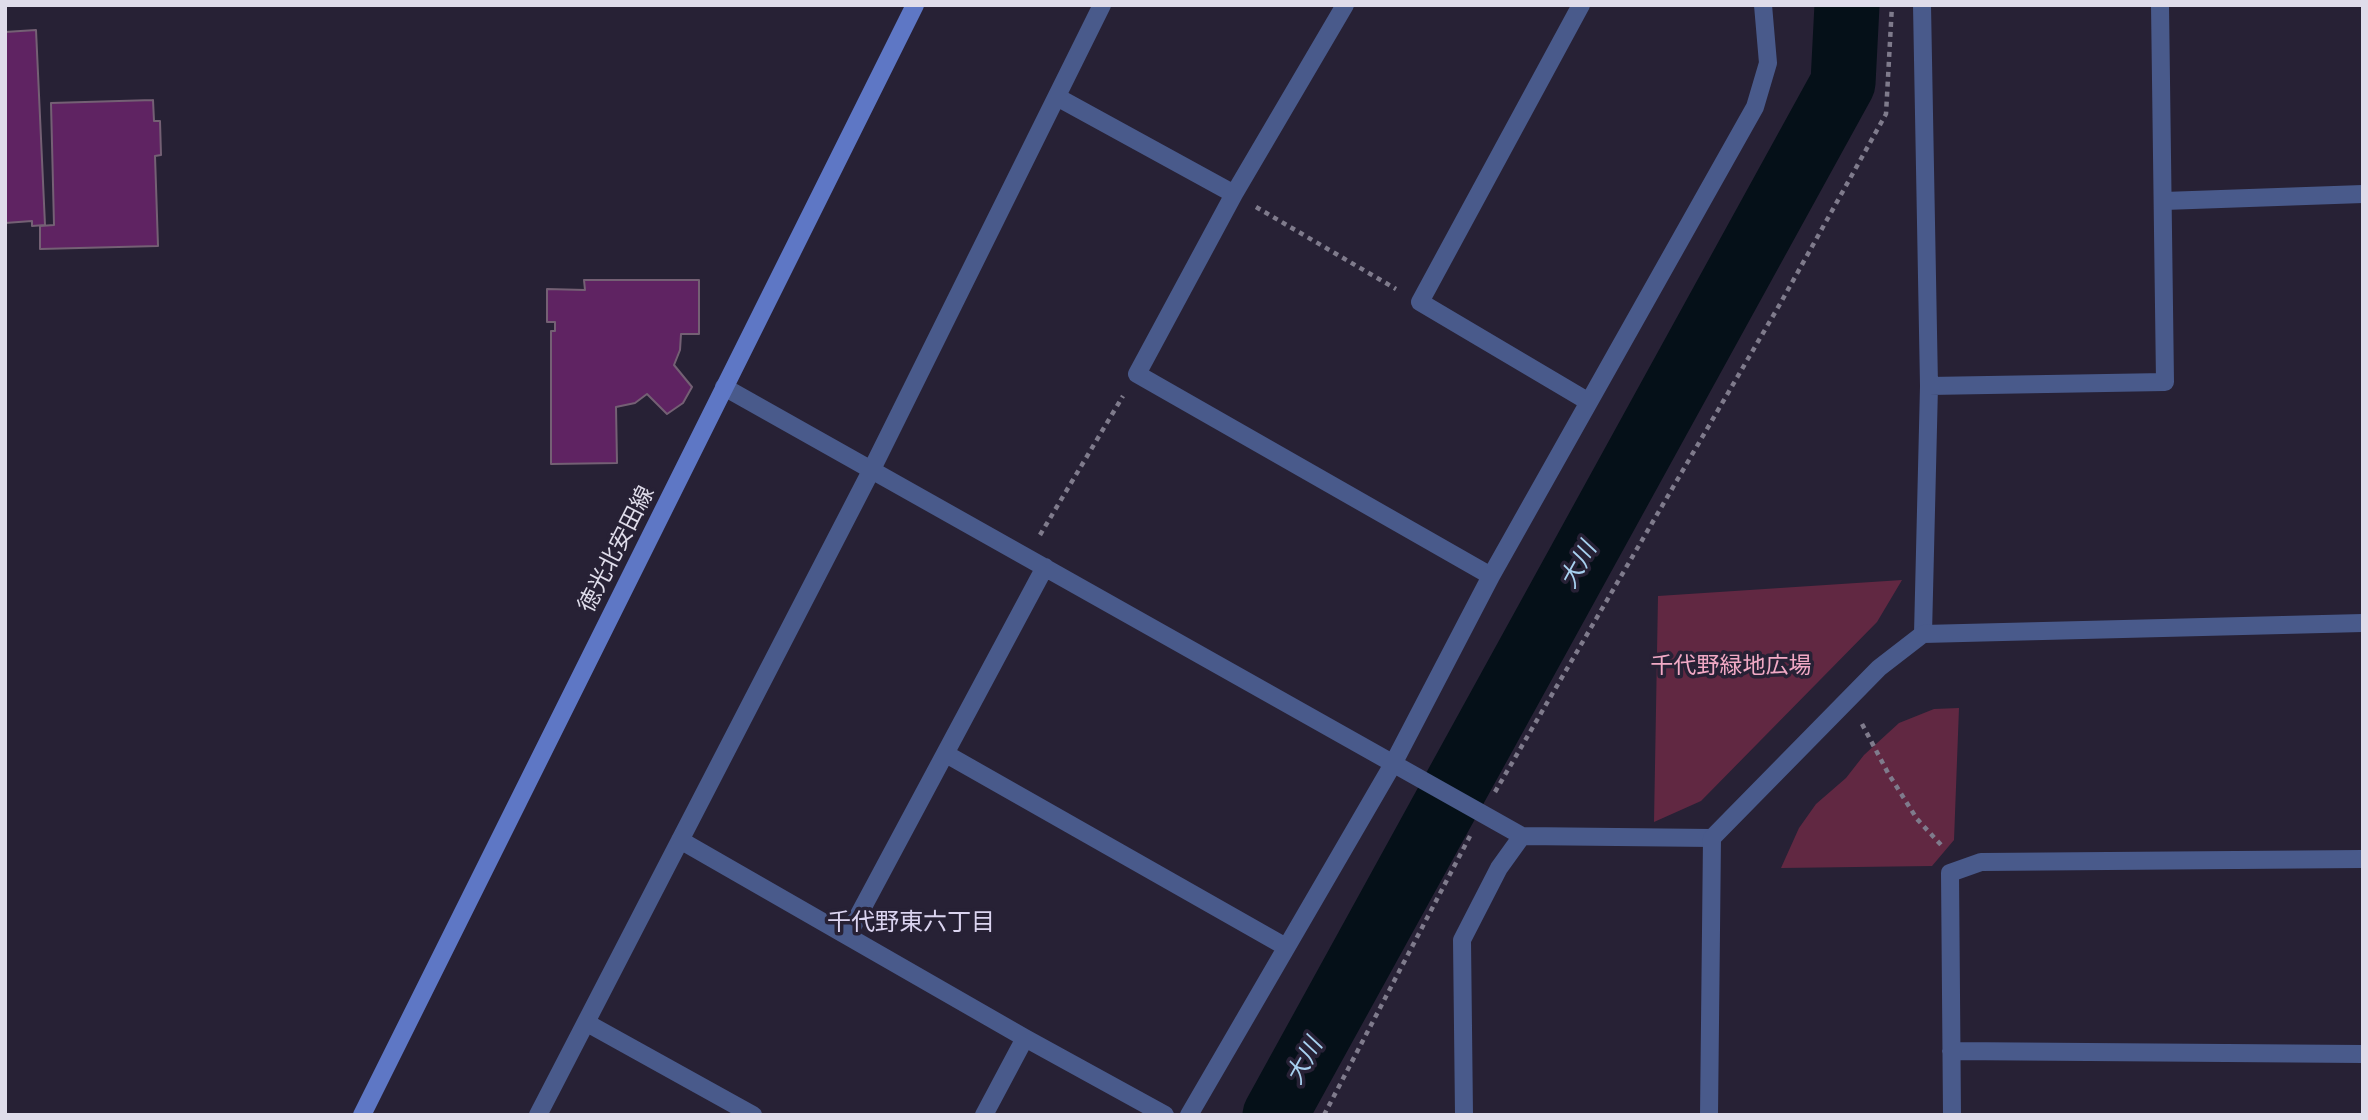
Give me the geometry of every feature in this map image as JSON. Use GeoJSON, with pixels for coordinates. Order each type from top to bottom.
{"type":"FeatureCollection","features":[{"type":"Feature","properties":{"kind":"main road","name":"徳光北安田線"},"geometry":{"type":"LineString","coordinates":[[362,1115],[915,5]]}},
{"type":"Feature","properties":{"kind":"street"},"geometry":{"type":"LineString","coordinates":[[538,1115],[871,471],[1102,5]]}},
{"type":"Feature","properties":{"kind":"street"},"geometry":{"type":"LineString","coordinates":[[1345,5],[1234,194],[1136,374],[1491,576]]}},
{"type":"Feature","properties":{"kind":"street"},"geometry":{"type":"LineString","coordinates":[[1581,5],[1420,302],[1589,402]]}},
{"type":"Feature","properties":{"kind":"street"},"geometry":{"type":"LineString","coordinates":[[1189,1115],[1393,764],[1491,576],[1755,107],[1768,63],[1763,5]]}},
{"type":"Feature","properties":{"kind":"street"},"geometry":{"type":"LineString","coordinates":[[1922,5],[1929,386],[1923,634]]}},
{"type":"Feature","properties":{"kind":"street"},"geometry":{"type":"LineString","coordinates":[[1929,386],[2165,382],[2160,5]]}},
{"type":"Feature","properties":{"kind":"street"},"geometry":{"type":"LineString","coordinates":[[1057,97],[1234,194]]}},
{"type":"Feature","properties":{"kind":"street"},"geometry":{"type":"LineString","coordinates":[[2164,201],[2363,194]]}},
{"type":"Feature","properties":{"kind":"street"},"geometry":{"type":"LineString","coordinates":[[724,387],[1522,836],[1712,838]]}},
{"type":"Feature","properties":{"kind":"street"},"geometry":{"type":"LineString","coordinates":[[848,934],[1045,568]]}},
{"type":"Feature","properties":{"kind":"street"},"geometry":{"type":"LineString","coordinates":[[1709,1115],[1712,838],[1879,668],[1923,634],[2363,622]]}},
{"type":"Feature","properties":{"kind":"street"},"geometry":{"type":"LineString","coordinates":[[946,754],[1286,947]]}},
{"type":"Feature","properties":{"kind":"street"},"geometry":{"type":"LineString","coordinates":[[1464,1115],[1462,940],[1499,867],[1522,836]]}},
{"type":"Feature","properties":{"kind":"street"},"geometry":{"type":"LineString","coordinates":[[680,840],[1165,1115]]}},
{"type":"Feature","properties":{"kind":"street"},"geometry":{"type":"LineString","coordinates":[[1952,1115],[1950,873],[1981,862],[2363,859]]}},
{"type":"Feature","properties":{"kind":"street"},"geometry":{"type":"LineString","coordinates":[[587,1023],[753,1115]]}},
{"type":"Feature","properties":{"kind":"street"},"geometry":{"type":"LineString","coordinates":[[984,1115],[1025,1038]]}},
{"type":"Feature","properties":{"kind":"street"},"geometry":{"type":"LineString","coordinates":[[1951,1051],[2363,1054]]}},
{"type":"Feature","properties":{"kind":"path"},"geometry":{"type":"LineString","coordinates":[[1324,1115],[1482,814],[1780,304],[1886,114],[1892,5]]}},
{"type":"Feature","properties":{"kind":"path"},"geometry":{"type":"LineString","coordinates":[[1234,194],[1420,302]]}},
{"type":"Feature","properties":{"kind":"path"},"geometry":{"type":"LineString","coordinates":[[1027,557],[1136,374]]}},
{"type":"Feature","properties":{"kind":"path"},"geometry":{"type":"LineString","coordinates":[[1848,699],[1888,774],[1917,818],[1962,869]]}},
{"type":"Feature","properties":{"kind":"green space","name":"千代野緑地広場"},"geometry":{"type":"Polygon","coordinates":[[[1902,580],[1877,622],[1701,801],[1654,822],[1658,596],[1902,580]]]}},
{"type":"Feature","properties":{"kind":"green space"},"geometry":{"type":"Polygon","coordinates":[[[1959,708],[1954,840],[1932,866],[1781,868],[1799,828],[1816,804],[1846,778],[1864,755],[1899,723],[1934,709],[1959,708]]]}},
{"type":"Feature","properties":{"kind":"building"},"geometry":{"type":"Polygon","coordinates":[[[36,30],[45,225],[32,226],[32,221],[5,223],[5,32],[36,30]]]}},
{"type":"Feature","properties":{"kind":"building"},"geometry":{"type":"Polygon","coordinates":[[[153,100],[154,121],[160,121],[161,155],[155,156],[158,246],[40,249],[40,226],[54,225],[51,103],[153,100]]]}},
{"type":"Feature","properties":{"kind":"building"},"geometry":{"type":"Polygon","coordinates":[[[584,280],[699,280],[699,334],[681,334],[680,350],[674,365],[692,387],[683,403],[667,414],[647,394],[635,403],[616,407],[617,463],[551,464],[551,331],[555,331],[555,322],[547,322],[547,289],[585,290],[584,280]]]}},
{"type":"Feature","properties":{"kind":"waterway","name":"大川"},"geometry":{"type":"LineString","coordinates":[[1275,1115],[1843,83],[1847,5]]}},
{"type":"Feature","properties":{"kind":"district","name":"千代野東六丁目"},"geometry":{"type":"Point","coordinates":[911,922]}}]}
